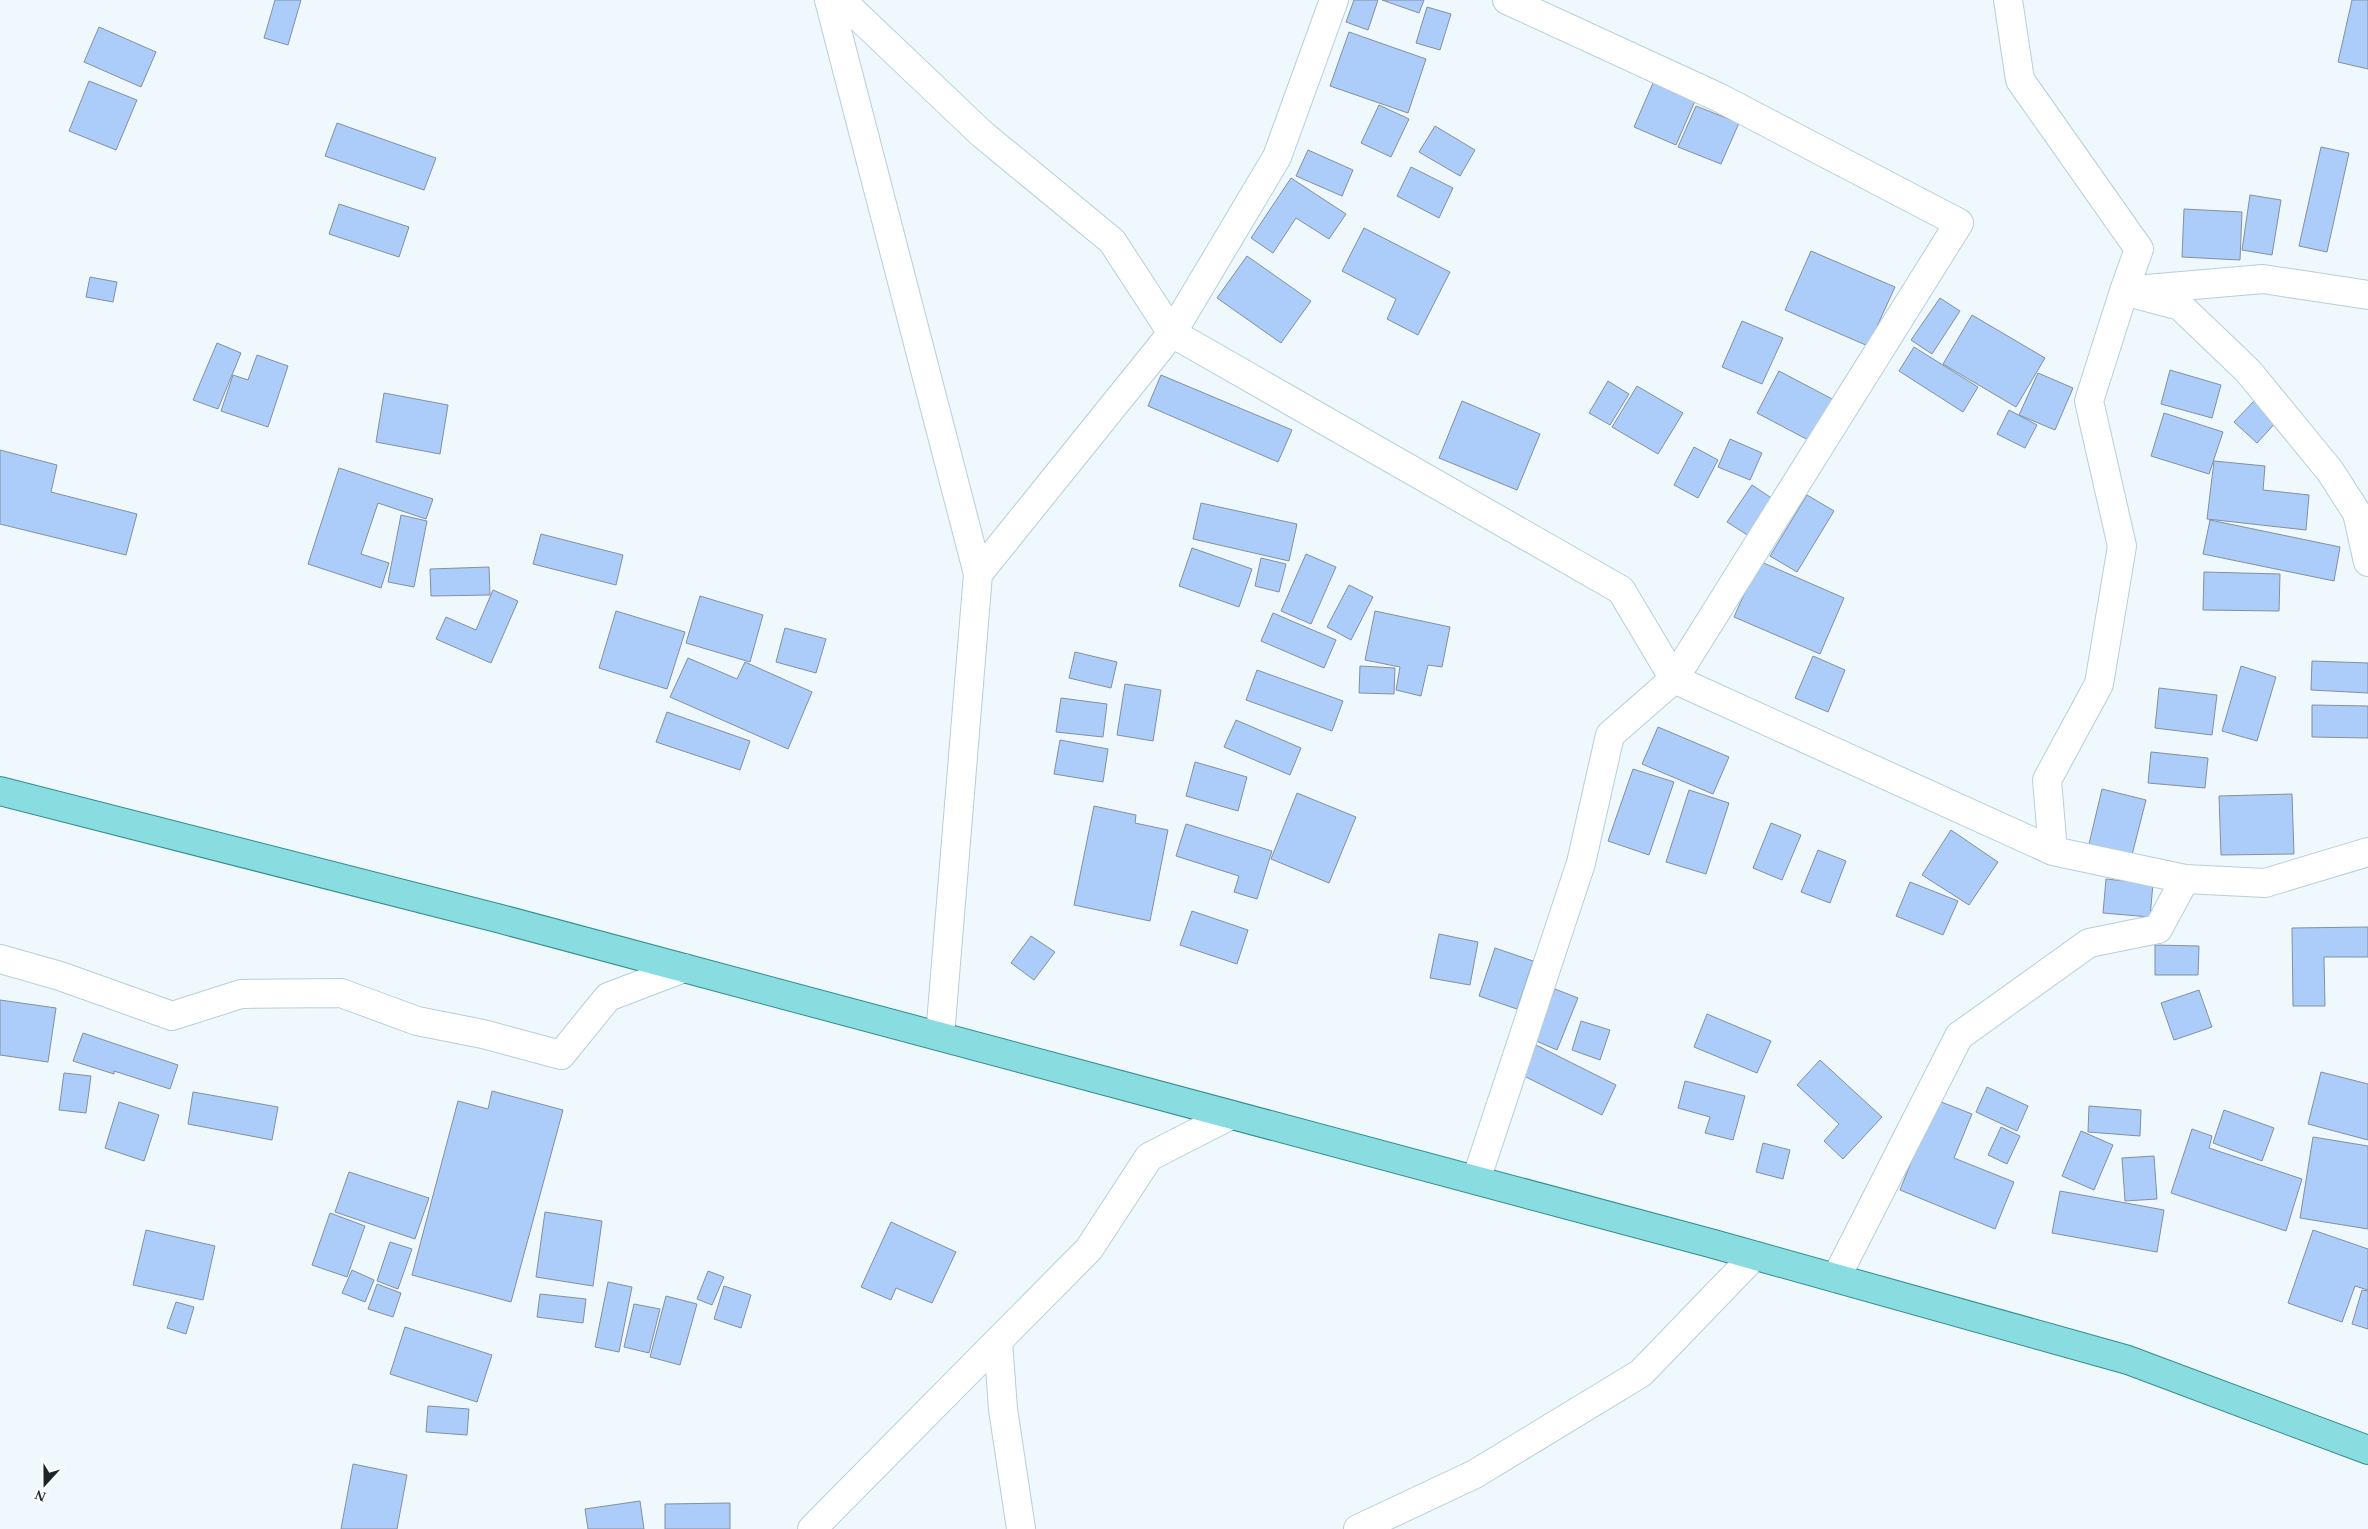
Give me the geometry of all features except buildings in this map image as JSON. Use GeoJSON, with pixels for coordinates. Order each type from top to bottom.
{"type":"FeatureCollection","features":[{"type":"Feature","properties":{"kind":"main road"},"geometry":{"type":"LineString","coordinates":[[0,791],[491,916],[1836,1278],[2128,1360],[2368,1450]]}},
{"type":"Feature","properties":{"kind":"street"},"geometry":{"type":"LineString","coordinates":[[828,0],[978,574],[940,1036]]}},
{"type":"Feature","properties":{"kind":"street"},"geometry":{"type":"LineString","coordinates":[[841,0],[982,134],[1112,241],[1172,333],[1622,590],[1674,679],[2053,851],[2185,879],[2265,883],[2368,852]]}},
{"type":"Feature","properties":{"kind":"street"},"geometry":{"type":"LineString","coordinates":[[978,574],[1172,333],[1277,158],[1334,0]]}},
{"type":"Feature","properties":{"kind":"street"},"geometry":{"type":"LineString","coordinates":[[1476,1180],[1581,863],[1610,735],[1674,679],[1959,223],[1720,98],[1507,0]]}},
{"type":"Feature","properties":{"kind":"street"},"geometry":{"type":"LineString","coordinates":[[2008,0],[2020,80],[2139,249],[2089,401],[2122,546],[2099,684],[2047,780],[2053,851]]}},
{"type":"Feature","properties":{"kind":"street"},"geometry":{"type":"LineString","coordinates":[[2124,291],[2263,279],[2368,295]]}},
{"type":"Feature","properties":{"kind":"street"},"geometry":{"type":"LineString","coordinates":[[2124,291],[2180,306],[2248,371],[2330,471],[2357,513],[2368,562]]}},
{"type":"Feature","properties":{"kind":"street"},"geometry":{"type":"LineString","coordinates":[[1836,1278],[1959,1036],[2089,943],[2158,929],[2185,879]]}},
{"type":"Feature","properties":{"kind":"street"},"geometry":{"type":"LineString","coordinates":[[0,959],[60,976],[172,1016],[241,994],[341,993],[417,1021],[483,1034],[561,1055],[608,997],[684,968]]}},
{"type":"Feature","properties":{"kind":"street"},"geometry":{"type":"LineString","coordinates":[[812,1529],[1089,1250],[1149,1157],[1231,1115]]}},
{"type":"Feature","properties":{"kind":"street"},"geometry":{"type":"LineString","coordinates":[[1358,1529],[1475,1474],[1641,1373],[1754,1256]]}},
{"type":"Feature","properties":{"kind":"street"},"geometry":{"type":"LineString","coordinates":[[998,1342],[1003,1409],[1021,1529]]}}]}
